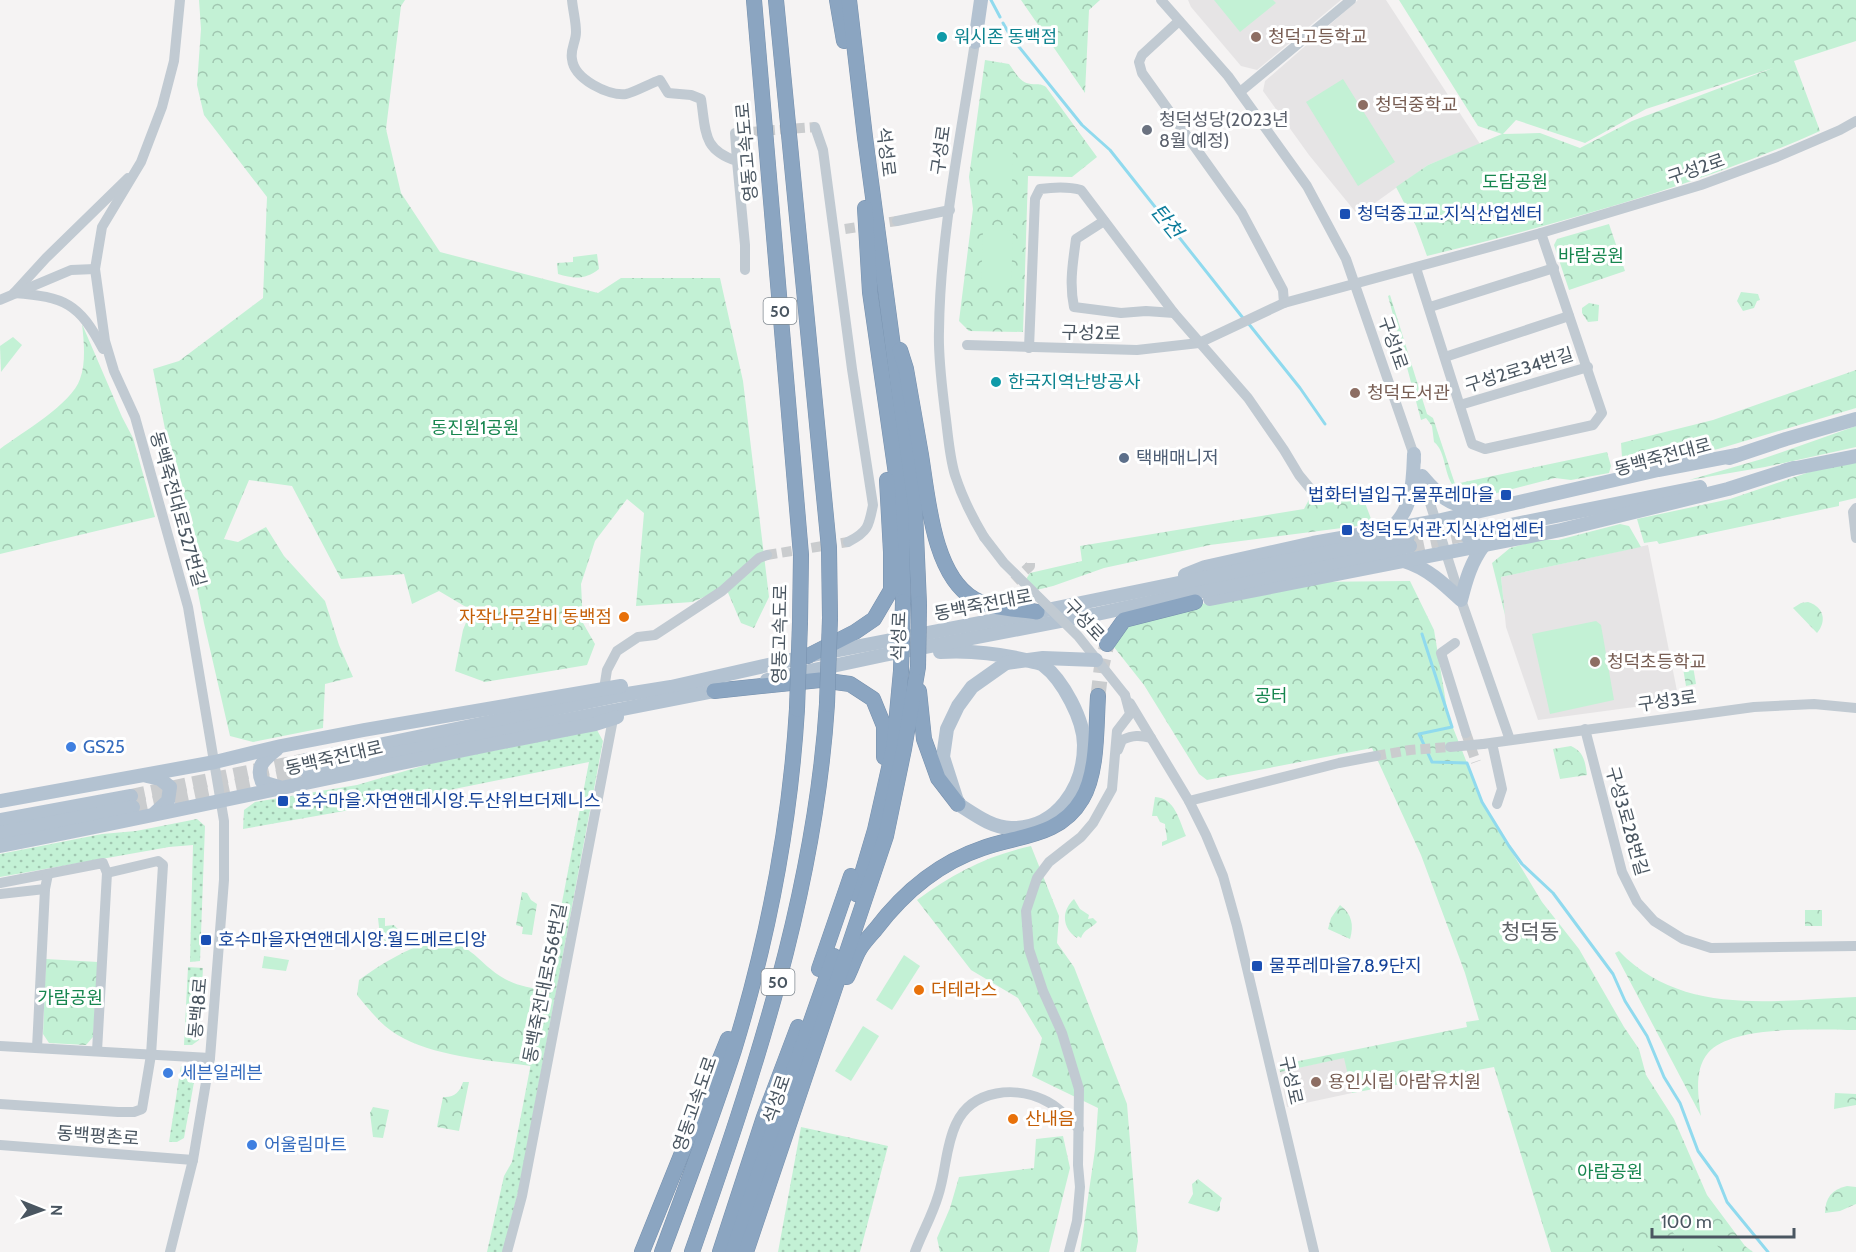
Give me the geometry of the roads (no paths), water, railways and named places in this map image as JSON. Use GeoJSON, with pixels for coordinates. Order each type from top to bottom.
{"type":"FeatureCollection","features":[{"type":"Feature","properties":{"kind":"highway","name":"영동고속도로"},"geometry":{"type":"LineString","coordinates":[[662,1252],[717,1102],[756,970],[785,833],[794,759],[801,555],[754,0]]}},
{"type":"Feature","properties":{"kind":"highway","name":"50"},"geometry":{"type":"LineString","coordinates":[[692,1252],[748,1087],[788,946],[812,832],[824,752],[830,618],[829,548],[776,0]]}},
{"type":"Feature","properties":{"kind":"highway","name":"석성로"},"geometry":{"type":"LineString","coordinates":[[733,1252],[776,1121],[850,914],[875,830],[894,746],[901,671],[903,602],[901,509],[870,292],[862,152],[837,0]]}},
{"type":"Feature","properties":{"kind":"highway","name":"석성로"},"geometry":{"type":"LineString","coordinates":[[746,1252],[886,836],[918,668],[920,604],[915,511],[849,0]]}},
{"type":"Feature","properties":{"kind":"highway"},"geometry":{"type":"LineString","coordinates":[[808,656],[855,632],[873,619],[891,590],[888,489],[866,288],[862,152]]}},
{"type":"Feature","properties":{"kind":"highway"},"geometry":{"type":"LineString","coordinates":[[888,312],[906,369],[932,523],[943,558],[957,584],[975,599],[1037,612]]}},
{"type":"Feature","properties":{"kind":"highway"},"geometry":{"type":"LineString","coordinates":[[1107,644],[1124,620],[1195,602]]}},
{"type":"Feature","properties":{"kind":"highway"},"geometry":{"type":"LineString","coordinates":[[918,668],[924,739],[938,778],[958,804]]}},
{"type":"Feature","properties":{"kind":"highway"},"geometry":{"type":"LineString","coordinates":[[714,691],[820,680],[850,684],[873,699],[884,726],[884,753],[879,787],[845,896],[764,1117],[720,1252]]}},
{"type":"Feature","properties":{"kind":"highway"},"geometry":{"type":"LineString","coordinates":[[816,1045],[859,950],[902,898],[927,877],[955,859],[985,847],[1044,832],[1067,818],[1083,799],[1091,774],[1098,696]]}},
{"type":"Feature","properties":{"kind":"highway"},"geometry":{"type":"LineString","coordinates":[[642,1252],[756,970]]}},
{"type":"Feature","properties":{"kind":"highway"},"geometry":{"type":"LineString","coordinates":[[776,1121],[809,998]]}},
{"type":"Feature","properties":{"kind":"main road","name":"구성로"},"geometry":{"type":"LineString","coordinates":[[975,42],[981,0]]}},
{"type":"Feature","properties":{"kind":"main road","name":"동백죽전대로"},"geometry":{"type":"LineString","coordinates":[[1476,522],[1670,476],[1856,418]]}},
{"type":"Feature","properties":{"kind":"main road"},"geometry":{"type":"LineString","coordinates":[[1414,454],[1413,486],[1409,502],[1400,520],[1404,542],[1421,566],[1461,600],[1480,546]]}},
{"type":"Feature","properties":{"kind":"main road"},"geometry":{"type":"LineString","coordinates":[[1422,476],[1436,492],[1452,503],[1461,507],[1488,510],[1658,470],[1737,455]]}},
{"type":"Feature","properties":{"kind":"main road","name":"동백죽전대로"},"geometry":{"type":"LineString","coordinates":[[1476,522],[1856,456]]}},
{"type":"Feature","properties":{"kind":"main road"},"geometry":{"type":"LineString","coordinates":[[1404,542],[1446,553],[1561,530],[1728,489],[1794,468]]}},
{"type":"Feature","properties":{"kind":"main road"},"geometry":{"type":"LineString","coordinates":[[1136,605],[1195,602],[1404,542],[1437,521],[1476,522],[1488,510]]}},
{"type":"Feature","properties":{"kind":"main road"},"geometry":{"type":"LineString","coordinates":[[1476,522],[1464,520],[1465,534],[1480,546]]}},
{"type":"Feature","properties":{"kind":"main road","name":"동백죽전대로"},"geometry":{"type":"LineString","coordinates":[[306,765],[673,692],[808,656],[1149,590],[1206,567],[1313,543],[1404,542]]}},
{"type":"Feature","properties":{"kind":"main road","name":"동백죽전대로"},"geometry":{"type":"LineString","coordinates":[[0,801],[214,762],[281,746],[604,689],[632,685],[673,692],[714,691],[1136,605],[1404,542]]}},
{"type":"Feature","properties":{"kind":"main road"},"geometry":{"type":"LineString","coordinates":[[884,655],[960,651],[992,652],[1043,664],[1065,688],[1077,714],[1084,744],[1080,776],[1070,799],[1050,817],[1034,825],[1011,828],[987,822],[958,804],[943,757],[947,729],[958,706],[972,687],[1006,663],[1043,658],[1096,660]]}},
{"type":"Feature","properties":{"kind":"main road","name":"동백죽전대로"},"geometry":{"type":"LineString","coordinates":[[0,846],[288,788],[411,759],[613,719],[673,692]]}},
{"type":"Feature","properties":{"kind":"main road"},"geometry":{"type":"LineString","coordinates":[[281,746],[263,760],[259,769],[260,778],[262,782],[288,788]]}},
{"type":"Feature","properties":{"kind":"main road"},"geometry":{"type":"LineString","coordinates":[[141,775],[160,779],[170,787],[168,801],[153,814]]}},
{"type":"Feature","properties":{"kind":"main road"},"geometry":{"type":"LineString","coordinates":[[0,820],[132,801],[0,833]]}},
{"type":"Feature","properties":{"kind":"street","name":"동백죽전대로527번길"},"geometry":{"type":"LineString","coordinates":[[180,0],[179,30],[168,88],[155,128],[136,170],[102,227],[95,269],[105,341],[114,371],[135,417],[188,607],[214,762]]}},
{"type":"Feature","properties":{"kind":"street"},"geometry":{"type":"LineString","coordinates":[[572,0],[576,35],[571,52],[572,63],[586,81],[611,94],[628,94],[660,80],[668,93],[691,95],[701,99],[708,141],[722,156],[737,161]]}},
{"type":"Feature","properties":{"kind":"street","name":"구성1로"},"geometry":{"type":"LineString","coordinates":[[1161,0],[1228,76],[1307,186],[1346,260],[1422,476],[1461,600],[1510,740]]}},
{"type":"Feature","properties":{"kind":"street"},"geometry":{"type":"LineString","coordinates":[[1240,92],[1351,0]]}},
{"type":"Feature","properties":{"kind":"street"},"geometry":{"type":"LineString","coordinates":[[1179,21],[1142,56],[1139,62],[1142,73],[1242,213],[1283,290],[1284,303]]}},
{"type":"Feature","properties":{"kind":"street","name":"구성로"},"geometry":{"type":"LineString","coordinates":[[975,42],[940,290],[939,333],[943,394],[956,476],[972,517],[1004,563],[1078,636],[1125,695],[1189,801],[1214,854],[1232,904],[1314,1252]]}},
{"type":"Feature","properties":{"kind":"street","name":"구성2로"},"geometry":{"type":"LineString","coordinates":[[967,345],[1137,350],[1199,343],[1284,303],[1541,233],[1701,185],[1777,157],[1856,121]]}},
{"type":"Feature","properties":{"kind":"street"},"geometry":{"type":"LineString","coordinates":[[814,127],[823,150],[840,231],[852,369],[873,505],[870,525],[860,536],[848,543]]}},
{"type":"Feature","properties":{"kind":"street"},"geometry":{"type":"LineString","coordinates":[[735,133],[745,245],[745,270]]}},
{"type":"Feature","properties":{"kind":"street"},"geometry":{"type":"LineString","coordinates":[[14,293],[46,258],[136,170]]}},
{"type":"Feature","properties":{"kind":"street"},"geometry":{"type":"LineString","coordinates":[[1029,348],[1035,198],[1040,189],[1071,187],[1080,190],[1174,313],[1248,398],[1299,475],[1313,492],[1331,494]]}},
{"type":"Feature","properties":{"kind":"street"},"geometry":{"type":"LineString","coordinates":[[897,221],[950,210]]}},
{"type":"Feature","properties":{"kind":"street"},"geometry":{"type":"LineString","coordinates":[[1104,221],[1076,239],[1071,266],[1071,292],[1074,307],[1121,314],[1146,311],[1174,313]]}},
{"type":"Feature","properties":{"kind":"street"},"geometry":{"type":"LineString","coordinates":[[1541,233],[1588,367]]}},
{"type":"Feature","properties":{"kind":"street","name":"구성2로34번길"},"geometry":{"type":"LineString","coordinates":[[1416,268],[1472,444],[1485,449],[1593,425],[1602,412],[1588,367],[1460,405]]}},
{"type":"Feature","properties":{"kind":"street"},"geometry":{"type":"LineString","coordinates":[[1430,307],[1554,268]]}},
{"type":"Feature","properties":{"kind":"street"},"geometry":{"type":"LineString","coordinates":[[0,300],[71,270],[95,269]]}},
{"type":"Feature","properties":{"kind":"street"},"geometry":{"type":"LineString","coordinates":[[14,293],[45,296],[64,302],[73,308],[93,329],[114,371]]}},
{"type":"Feature","properties":{"kind":"street","name":"구성2로34번길"},"geometry":{"type":"LineString","coordinates":[[1445,357],[1569,316]]}},
{"type":"Feature","properties":{"kind":"street"},"geometry":{"type":"LineString","coordinates":[[1856,508],[1852,512],[1856,538]]}},
{"type":"Feature","properties":{"kind":"street"},"geometry":{"type":"LineString","coordinates":[[604,689],[607,670],[616,651],[638,637],[655,635],[722,591],[759,558],[767,555]]}},
{"type":"Feature","properties":{"kind":"street"},"geometry":{"type":"LineString","coordinates":[[1455,643],[1441,653],[1466,733]]}},
{"type":"Feature","properties":{"kind":"street"},"geometry":{"type":"LineString","coordinates":[[1069,1252],[1077,1221],[1080,1187],[1078,1089],[1062,1034],[1042,991],[1029,949],[1026,911],[1036,878],[1049,861],[1081,837],[1093,823],[1112,789],[1117,731],[1130,714],[1125,695]]}},
{"type":"Feature","properties":{"kind":"street","name":"구성3로"},"geometry":{"type":"LineString","coordinates":[[1450,747],[1754,707],[1814,704],[1856,708]]}},
{"type":"Feature","properties":{"kind":"street","name":"동백죽전대로556번길"},"geometry":{"type":"LineString","coordinates":[[507,1252],[522,1196],[613,719]]}},
{"type":"Feature","properties":{"kind":"street","name":"구성3로28번길"},"geometry":{"type":"LineString","coordinates":[[1584,729],[1622,872],[1637,902],[1654,921],[1683,939],[1710,948],[1856,946]]}},
{"type":"Feature","properties":{"kind":"street"},"geometry":{"type":"LineString","coordinates":[[1116,758],[1122,740],[1138,735],[1151,738]]}},
{"type":"Feature","properties":{"kind":"street"},"geometry":{"type":"LineString","coordinates":[[1487,743],[1502,789],[1497,804]]}},
{"type":"Feature","properties":{"kind":"street"},"geometry":{"type":"LineString","coordinates":[[1189,801],[1339,763],[1376,756]]}},
{"type":"Feature","properties":{"kind":"street","name":"동백8로"},"geometry":{"type":"LineString","coordinates":[[170,1252],[193,1160],[210,1058],[224,880],[224,821],[214,762]]}},
{"type":"Feature","properties":{"kind":"street"},"geometry":{"type":"LineString","coordinates":[[0,1104],[134,1112],[142,1109],[151,1055],[163,865],[158,861],[107,873]]}},
{"type":"Feature","properties":{"kind":"street"},"geometry":{"type":"LineString","coordinates":[[0,883],[103,863],[107,873],[97,1051]]}},
{"type":"Feature","properties":{"kind":"street"},"geometry":{"type":"LineString","coordinates":[[37,1048],[45,889],[48,874]]}},
{"type":"Feature","properties":{"kind":"street"},"geometry":{"type":"LineString","coordinates":[[0,894],[45,889]]}},
{"type":"Feature","properties":{"kind":"street"},"geometry":{"type":"LineString","coordinates":[[0,1046],[210,1058]]}},
{"type":"Feature","properties":{"kind":"street"},"geometry":{"type":"LineString","coordinates":[[915,1252],[938,1199],[956,1124],[970,1104],[991,1095],[1013,1091],[1025,1093],[1050,1103],[1079,1129]]}},
{"type":"Feature","properties":{"kind":"street","name":"동백평촌로"},"geometry":{"type":"LineString","coordinates":[[0,1145],[193,1160]]}},
{"type":"Feature","properties":{"kind":"waterway","name":"탄천"},"geometry":{"type":"LineString","coordinates":[[991,0],[1000,17]]}},
{"type":"Feature","properties":{"kind":"waterway","name":"탄천"},"geometry":{"type":"LineString","coordinates":[[1003,23],[1011,37],[1082,125],[1110,150],[1243,318]]}},
{"type":"Feature","properties":{"kind":"waterway","name":"탄천"},"geometry":{"type":"LineString","coordinates":[[1248,323],[1300,388],[1325,424]]}},
{"type":"Feature","properties":{"kind":"waterway"},"geometry":{"type":"LineString","coordinates":[[1422,634],[1452,727],[1419,734],[1432,762],[1467,763],[1482,802],[1509,846],[1522,864],[1553,893],[1613,974],[1625,1001],[1647,1036],[1664,1077],[1680,1103],[1698,1151],[1717,1177],[1727,1202],[1768,1252]]}},
{"type":"Feature","properties":{"kind":"tunnel"},"geometry":{"type":"LineString","coordinates":[[735,133],[815,127]]}},
{"type":"Feature","properties":{"kind":"tunnel"},"geometry":{"type":"LineString","coordinates":[[845,229],[897,221]]}},
{"type":"Feature","properties":{"kind":"tunnel"},"geometry":{"type":"LineString","coordinates":[[1408,536],[1477,522]]}},
{"type":"Feature","properties":{"kind":"tunnel"},"geometry":{"type":"LineString","coordinates":[[1410,546],[1476,532]]}},
{"type":"Feature","properties":{"kind":"tunnel"},"geometry":{"type":"LineString","coordinates":[[767,555],[848,542]]}},
{"type":"Feature","properties":{"kind":"tunnel"},"geometry":{"type":"LineString","coordinates":[[1014,581],[1030,566],[1030,563]]}},
{"type":"Feature","properties":{"kind":"tunnel"},"geometry":{"type":"LineString","coordinates":[[1098,696],[1107,644]]}},
{"type":"Feature","properties":{"kind":"tunnel"},"geometry":{"type":"LineString","coordinates":[[1466,733],[1476,762]]}},
{"type":"Feature","properties":{"kind":"tunnel"},"geometry":{"type":"LineString","coordinates":[[1376,756],[1410,750],[1450,747]]}},
{"type":"Feature","properties":{"kind":"tunnel"},"geometry":{"type":"LineString","coordinates":[[131,796],[306,760]]}},
{"type":"Feature","properties":{"kind":"tunnel"},"geometry":{"type":"LineString","coordinates":[[133,807],[306,771]]}},
{"type":"Feature","properties":{"kind":"place","name":"워시존 동백점"},"geometry":{"type":"Point","coordinates":[942,37]}},
{"type":"Feature","properties":{"kind":"place","name":"청덕고등학교"},"geometry":{"type":"Point","coordinates":[1256,37]}},
{"type":"Feature","properties":{"kind":"place","name":"청덕중학교"},"geometry":{"type":"Point","coordinates":[1363,105]}},
{"type":"Feature","properties":{"kind":"place","name":"청덕성당(2023년 8월 예정)"},"geometry":{"type":"Point","coordinates":[1147,130]}},
{"type":"Feature","properties":{"kind":"place","name":"청덕중고교.지식산업센터"},"geometry":{"type":"Point","coordinates":[1345,214]}},
{"type":"Feature","properties":{"kind":"place","name":"한국지역난방공사"},"geometry":{"type":"Point","coordinates":[996,382]}},
{"type":"Feature","properties":{"kind":"place","name":"청덕도서관"},"geometry":{"type":"Point","coordinates":[1355,393]}},
{"type":"Feature","properties":{"kind":"place","name":"택배매니저"},"geometry":{"type":"Point","coordinates":[1124,458]}},
{"type":"Feature","properties":{"kind":"place","name":"법화터널입구.물푸레마을"},"geometry":{"type":"Point","coordinates":[1506,495]}},
{"type":"Feature","properties":{"kind":"place","name":"청덕도서관.지식산업센터"},"geometry":{"type":"Point","coordinates":[1347,530]}},
{"type":"Feature","properties":{"kind":"place","name":"자작나무갈비 동백점"},"geometry":{"type":"Point","coordinates":[624,617]}},
{"type":"Feature","properties":{"kind":"place","name":"청덕초등학교"},"geometry":{"type":"Point","coordinates":[1595,662]}},
{"type":"Feature","properties":{"kind":"place","name":"GS25"},"geometry":{"type":"Point","coordinates":[71,747]}},
{"type":"Feature","properties":{"kind":"place","name":"호수마을.자연앤데시앙.두산위브더제니스"},"geometry":{"type":"Point","coordinates":[283,801]}},
{"type":"Feature","properties":{"kind":"place","name":"호수마을자연앤데시앙.월드메르디앙"},"geometry":{"type":"Point","coordinates":[206,940]}},
{"type":"Feature","properties":{"kind":"place","name":"물푸레마을7.8.9단지"},"geometry":{"type":"Point","coordinates":[1257,966]}},
{"type":"Feature","properties":{"kind":"place","name":"더테라스"},"geometry":{"type":"Point","coordinates":[919,990]}},
{"type":"Feature","properties":{"kind":"place","name":"세븐일레븐"},"geometry":{"type":"Point","coordinates":[168,1073]}},
{"type":"Feature","properties":{"kind":"place","name":"용인시립 아람유치원"},"geometry":{"type":"Point","coordinates":[1316,1082]}},
{"type":"Feature","properties":{"kind":"place","name":"산내음"},"geometry":{"type":"Point","coordinates":[1013,1119]}},
{"type":"Feature","properties":{"kind":"place","name":"어울림마트"},"geometry":{"type":"Point","coordinates":[252,1145]}},
{"type":"Feature","properties":{"kind":"district","name":"청덕동"},"geometry":{"type":"Point","coordinates":[1530,932]}},
{"type":"Feature","properties":{"kind":"park label","name":"도담공원"},"geometry":{"type":"Point","coordinates":[1515,182]}},
{"type":"Feature","properties":{"kind":"park label","name":"바람공원"},"geometry":{"type":"Point","coordinates":[1591,256]}},
{"type":"Feature","properties":{"kind":"park label","name":"동진원1공원"},"geometry":{"type":"Point","coordinates":[475,428]}},
{"type":"Feature","properties":{"kind":"park label","name":"공터"},"geometry":{"type":"Point","coordinates":[1271,696]}},
{"type":"Feature","properties":{"kind":"park label","name":"가람공원"},"geometry":{"type":"Point","coordinates":[70,998]}},
{"type":"Feature","properties":{"kind":"park label","name":"아람공원"},"geometry":{"type":"Point","coordinates":[1610,1172]}}]}
